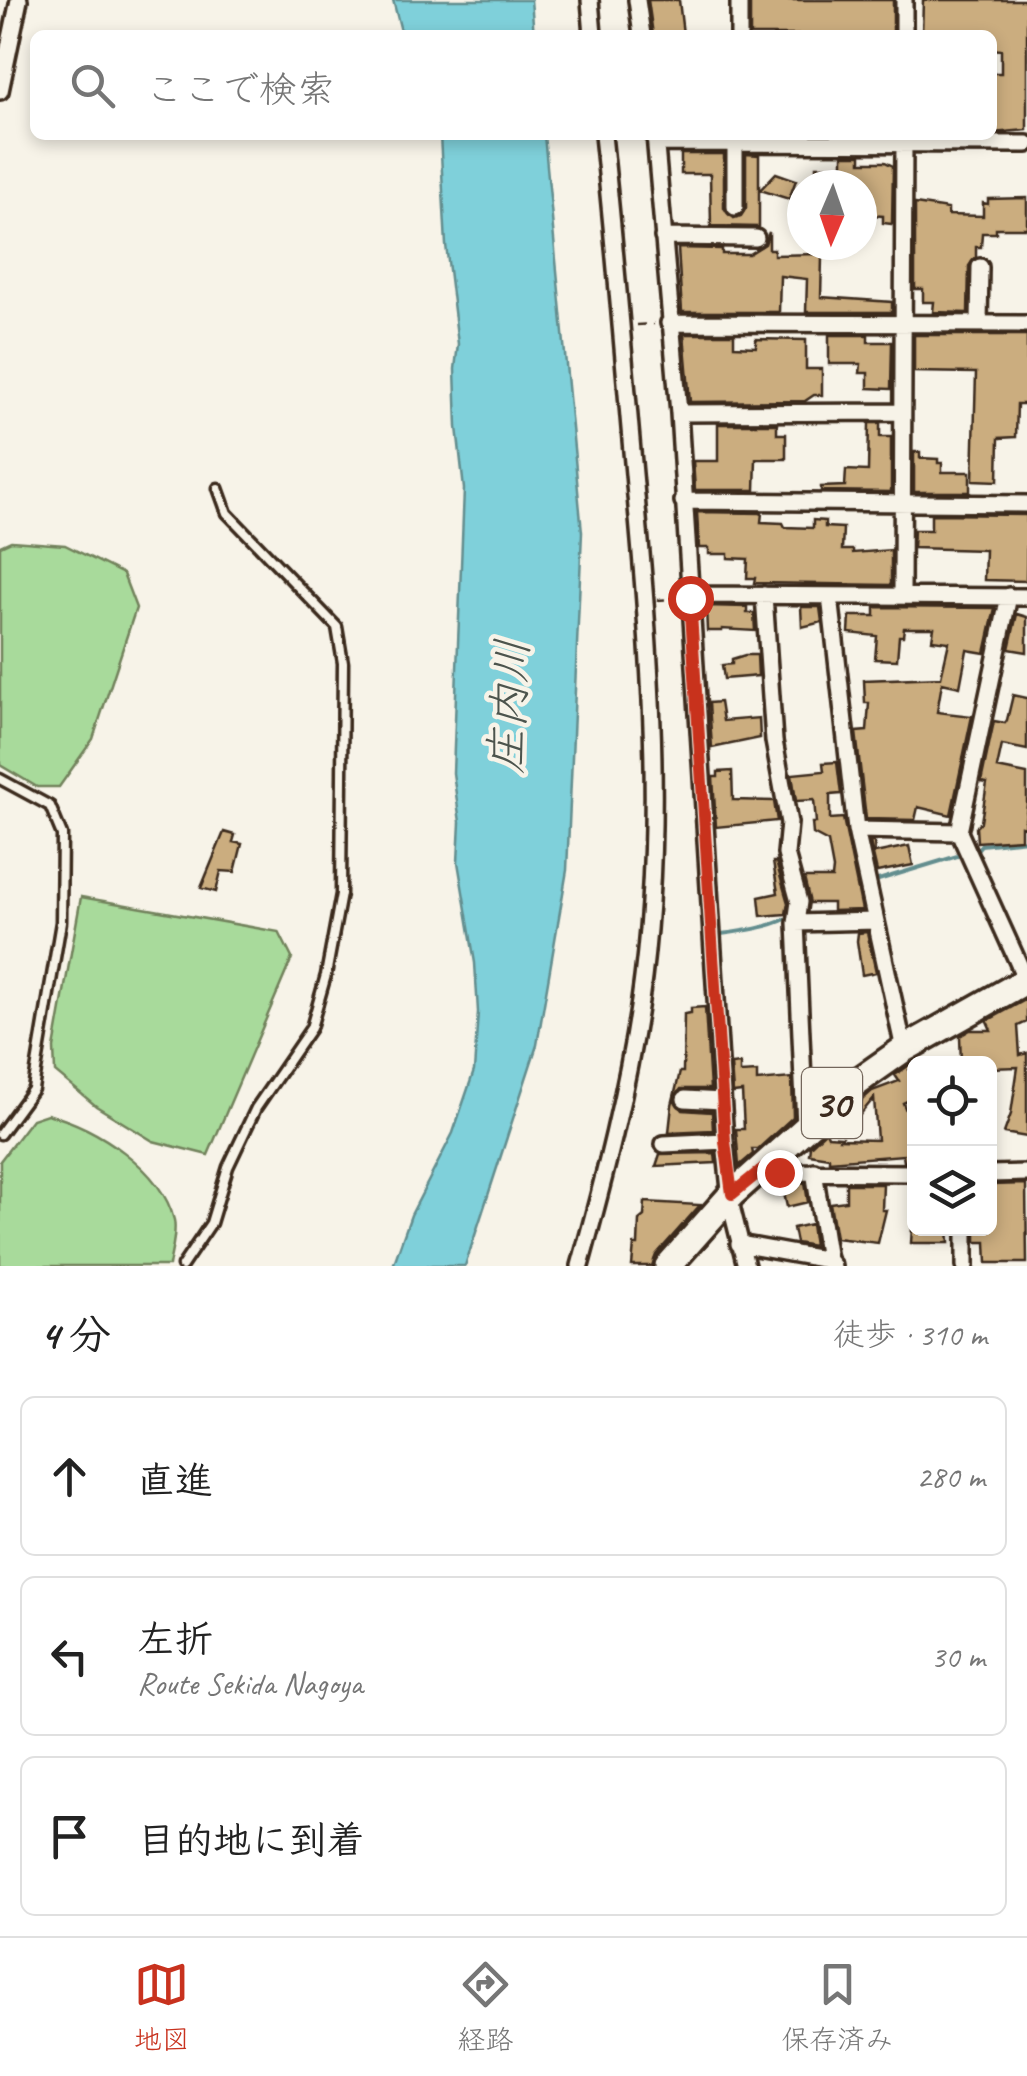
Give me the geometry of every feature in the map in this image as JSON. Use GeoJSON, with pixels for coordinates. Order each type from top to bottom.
{"type":"FeatureCollection","features":[{"type":"Feature","properties":{"kind":"main road","name":"30"},"geometry":{"type":"LineString","coordinates":[[668,1266],[732,1194],[805,1126],[904,1048],[1026,980]]}},
{"type":"Feature","properties":{"kind":"street"},"geometry":{"type":"LineString","coordinates":[[0,91],[19,0]]}},
{"type":"Feature","properties":{"kind":"street"},"geometry":{"type":"LineString","coordinates":[[590,0],[593,30]]}},
{"type":"Feature","properties":{"kind":"street"},"geometry":{"type":"LineString","coordinates":[[638,0],[641,30]]}},
{"type":"Feature","properties":{"kind":"street"},"geometry":{"type":"LineString","coordinates":[[739,0],[739,30]]}},
{"type":"Feature","properties":{"kind":"street"},"geometry":{"type":"LineString","coordinates":[[904,0],[904,30]]}},
{"type":"Feature","properties":{"kind":"street"},"geometry":{"type":"LineString","coordinates":[[580,1266],[621,1107],[640,1000],[650,898],[655,768],[646,601],[604,140]]}},
{"type":"Feature","properties":{"kind":"street"},"geometry":{"type":"LineString","coordinates":[[656,140],[679,414],[725,1141],[732,1210],[746,1266]]}},
{"type":"Feature","properties":{"kind":"street"},"geometry":{"type":"LineString","coordinates":[[696,140],[1027,144]]}},
{"type":"Feature","properties":{"kind":"street"},"geometry":{"type":"LineString","coordinates":[[902,596],[904,140]]}},
{"type":"Feature","properties":{"kind":"street"},"geometry":{"type":"LineString","coordinates":[[735,208],[737,141]]}},
{"type":"Feature","properties":{"kind":"street"},"geometry":{"type":"LineString","coordinates":[[663,236],[756,238]]}},
{"type":"Feature","properties":{"kind":"street"},"geometry":{"type":"LineString","coordinates":[[979,323],[980,267]]}},
{"type":"Feature","properties":{"kind":"street"},"geometry":{"type":"LineString","coordinates":[[669,323],[1027,324]]}},
{"type":"Feature","properties":{"kind":"street"},"geometry":{"type":"LineString","coordinates":[[679,414],[902,412]]}},
{"type":"Feature","properties":{"kind":"street"},"geometry":{"type":"LineString","coordinates":[[684,501],[1027,504]]}},
{"type":"Feature","properties":{"kind":"street"},"geometry":{"type":"LineString","coordinates":[[764,596],[774,741],[789,823],[786,854],[799,902],[796,923],[805,1126]]}},
{"type":"Feature","properties":{"kind":"street"},"geometry":{"type":"LineString","coordinates":[[830,596],[856,830],[904,1048]]}},
{"type":"Feature","properties":{"kind":"street"},"geometry":{"type":"LineString","coordinates":[[1010,596],[959,832],[1026,980]]}},
{"type":"Feature","properties":{"kind":"street"},"geometry":{"type":"LineString","coordinates":[[690,597],[1027,597]]}},
{"type":"Feature","properties":{"kind":"street"},"geometry":{"type":"LineString","coordinates":[[856,830],[959,832]]}},
{"type":"Feature","properties":{"kind":"street"},"geometry":{"type":"LineString","coordinates":[[796,923],[876,921]]}},
{"type":"Feature","properties":{"kind":"street"},"geometry":{"type":"LineString","coordinates":[[685,1099],[722,1102]]}},
{"type":"Feature","properties":{"kind":"street"},"geometry":{"type":"LineString","coordinates":[[664,1144],[725,1141]]}},
{"type":"Feature","properties":{"kind":"street"},"geometry":{"type":"LineString","coordinates":[[764,1168],[779,1172],[907,1173]]}},
{"type":"Feature","properties":{"kind":"street"},"geometry":{"type":"LineString","coordinates":[[740,1244],[831,1263],[814,1172]]}},
{"type":"Feature","properties":{"kind":"street"},"geometry":{"type":"LineString","coordinates":[[997,1174],[1027,1173]]}},
{"type":"Feature","properties":{"kind":"street"},"geometry":{"type":"LineString","coordinates":[[964,1266],[965,1236]]}},
{"type":"Feature","properties":{"kind":"lane"},"geometry":{"type":"LineString","coordinates":[[182,1266],[212,1223],[228,1167],[256,1108],[311,1028],[342,894],[343,663],[337,627],[227,513],[218,488]]}},
{"type":"Feature","properties":{"kind":"lane"},"geometry":{"type":"LineString","coordinates":[[0,779],[50,806],[62,836],[61,922],[34,1089],[0,1134]]}},
{"type":"Feature","properties":{"kind":"path"},"geometry":{"type":"LineString","coordinates":[[621,326],[669,323]]}},
{"type":"Feature","properties":{"kind":"path"},"geometry":{"type":"LineString","coordinates":[[646,601],[690,597]]}},
{"type":"Feature","properties":{"kind":"green space"},"geometry":{"type":"Polygon","coordinates":[[[11,541],[65,545],[123,574],[136,608],[93,739],[59,787],[37,787],[0,765],[0,546],[11,541]]]}},
{"type":"Feature","properties":{"kind":"green space"},"geometry":{"type":"Polygon","coordinates":[[[81,897],[279,932],[292,958],[208,1155],[153,1141],[96,1106],[55,1072],[54,1048],[81,897]]]}},
{"type":"Feature","properties":{"kind":"green space"},"geometry":{"type":"Polygon","coordinates":[[[47,1114],[86,1129],[124,1152],[156,1183],[174,1220],[169,1266],[0,1266],[0,1161],[32,1119],[47,1114]]]}},
{"type":"Feature","properties":{"kind":"water"},"geometry":{"type":"Polygon","coordinates":[[[393,0],[531,0],[534,30],[401,30],[393,0]]]}},
{"type":"Feature","properties":{"kind":"water","name":"庄内川"},"geometry":{"type":"Polygon","coordinates":[[[440,140],[544,140],[582,532],[567,870],[537,1045],[465,1266],[393,1266],[411,1215],[453,1133],[474,1071],[478,1012],[475,963],[458,862],[460,822],[453,773],[464,489],[457,427],[458,344],[446,245],[440,140]]]}},
{"type":"Feature","properties":{"kind":"building"},"geometry":{"type":"Polygon","coordinates":[[[648,0],[679,0],[683,30],[652,30],[648,0]]]}},
{"type":"Feature","properties":{"kind":"building"},"geometry":{"type":"Polygon","coordinates":[[[750,0],[893,0],[893,30],[750,30],[750,0]]]}},
{"type":"Feature","properties":{"kind":"building"},"geometry":{"type":"Polygon","coordinates":[[[923,0],[1027,0],[1027,130],[997,133],[1001,50],[997,50],[997,30],[922,30],[923,0]]]}},
{"type":"Feature","properties":{"kind":"building"},"geometry":{"type":"Polygon","coordinates":[[[681,154],[724,154],[724,208],[734,218],[746,208],[746,154],[759,155],[759,227],[711,226],[710,174],[681,174],[681,154]]]}},
{"type":"Feature","properties":{"kind":"building"},"geometry":{"type":"Polygon","coordinates":[[[843,155],[861,155],[861,162],[893,166],[892,224],[883,223],[883,216],[877,216],[877,170],[816,170],[816,166],[843,166],[843,155]]]}},
{"type":"Feature","properties":{"kind":"building"},"geometry":{"type":"Polygon","coordinates":[[[776,173],[787,177],[787,198],[760,190],[776,173]]]}},
{"type":"Feature","properties":{"kind":"building"},"geometry":{"type":"Polygon","coordinates":[[[1027,198],[1027,228],[996,228],[996,233],[982,233],[981,247],[976,247],[976,257],[969,266],[968,313],[933,312],[934,302],[923,302],[923,289],[915,289],[915,204],[948,209],[948,215],[983,216],[983,203],[988,204],[988,199],[1027,198]]]}},
{"type":"Feature","properties":{"kind":"building"},"geometry":{"type":"Polygon","coordinates":[[[769,232],[769,249],[774,249],[774,255],[787,255],[787,260],[822,260],[821,297],[892,302],[892,312],[806,312],[807,279],[780,276],[779,312],[682,312],[678,248],[749,254],[765,244],[769,232]]]}},
{"type":"Feature","properties":{"kind":"building"},"geometry":{"type":"Polygon","coordinates":[[[684,334],[734,334],[734,346],[756,347],[756,339],[806,340],[806,369],[822,369],[822,395],[805,401],[690,402],[684,334]]]}},
{"type":"Feature","properties":{"kind":"building"},"geometry":{"type":"Polygon","coordinates":[[[829,335],[868,335],[868,342],[892,342],[891,389],[868,388],[868,373],[860,373],[861,364],[829,364],[829,335]]]}},
{"type":"Feature","properties":{"kind":"building"},"geometry":{"type":"Polygon","coordinates":[[[914,335],[1027,335],[1027,404],[1017,404],[1016,437],[999,438],[998,481],[973,480],[976,373],[914,372],[914,335]]]}},
{"type":"Feature","properties":{"kind":"building"},"geometry":{"type":"Polygon","coordinates":[[[869,423],[880,423],[880,437],[891,437],[891,492],[821,491],[821,487],[845,486],[846,470],[868,471],[869,423]]]}},
{"type":"Feature","properties":{"kind":"building"},"geometry":{"type":"Polygon","coordinates":[[[718,424],[777,424],[777,434],[786,434],[786,459],[756,459],[755,490],[695,490],[693,461],[718,461],[718,424]]]}},
{"type":"Feature","properties":{"kind":"building"},"geometry":{"type":"Polygon","coordinates":[[[914,452],[920,452],[920,458],[938,459],[942,472],[970,472],[970,492],[914,492],[914,452]]]}},
{"type":"Feature","properties":{"kind":"building"},"geometry":{"type":"Polygon","coordinates":[[[697,512],[762,513],[761,522],[783,523],[785,527],[813,528],[813,520],[825,521],[825,527],[843,528],[842,550],[891,550],[891,585],[754,583],[755,578],[747,578],[748,559],[709,554],[709,548],[699,548],[697,512]]]}},
{"type":"Feature","properties":{"kind":"building"},"geometry":{"type":"Polygon","coordinates":[[[931,514],[1027,515],[1026,581],[984,580],[985,550],[913,548],[914,530],[931,530],[931,514]]]}},
{"type":"Feature","properties":{"kind":"building"},"geometry":{"type":"Polygon","coordinates":[[[706,606],[747,607],[747,613],[754,613],[755,631],[707,631],[706,606]]]}},
{"type":"Feature","properties":{"kind":"building"},"geometry":{"type":"Polygon","coordinates":[[[801,607],[820,607],[822,622],[802,627],[801,607]]]}},
{"type":"Feature","properties":{"kind":"building"},"geometry":{"type":"Polygon","coordinates":[[[875,607],[995,608],[985,653],[967,650],[960,687],[942,683],[937,712],[972,716],[951,815],[918,807],[915,820],[866,819],[856,732],[867,731],[869,703],[865,703],[864,680],[941,677],[949,642],[932,640],[934,628],[904,628],[903,636],[899,636],[897,660],[875,659],[877,636],[849,633],[850,616],[875,616],[875,607]]]}},
{"type":"Feature","properties":{"kind":"building"},"geometry":{"type":"Polygon","coordinates":[[[1017,614],[1027,617],[1027,652],[1009,649],[1017,614]]]}},
{"type":"Feature","properties":{"kind":"building"},"geometry":{"type":"Polygon","coordinates":[[[757,655],[758,676],[724,679],[722,665],[732,664],[732,659],[757,655]]]}},
{"type":"Feature","properties":{"kind":"building"},"geometry":{"type":"Polygon","coordinates":[[[1013,695],[1027,698],[1027,750],[1002,745],[997,768],[1027,774],[1024,827],[1021,826],[1021,839],[977,842],[976,827],[981,822],[987,783],[981,782],[994,721],[1005,723],[1013,695]]]}},
{"type":"Feature","properties":{"kind":"building"},"geometry":{"type":"Polygon","coordinates":[[[720,702],[723,721],[759,718],[760,738],[712,748],[709,703],[720,702]]]}},
{"type":"Feature","properties":{"kind":"building"},"geometry":{"type":"Polygon","coordinates":[[[837,762],[841,794],[830,795],[830,819],[843,818],[862,910],[833,911],[833,903],[810,903],[804,878],[832,878],[833,869],[828,842],[813,834],[814,800],[796,801],[792,774],[824,771],[823,763],[837,762]]]}},
{"type":"Feature","properties":{"kind":"building"},"geometry":{"type":"Polygon","coordinates":[[[732,771],[733,800],[774,801],[777,821],[716,827],[713,777],[718,777],[718,772],[732,771]]]}},
{"type":"Feature","properties":{"kind":"building"},"geometry":{"type":"Polygon","coordinates":[[[224,832],[235,835],[233,842],[242,844],[235,872],[221,871],[216,892],[201,888],[224,832]]]}},
{"type":"Feature","properties":{"kind":"building"},"geometry":{"type":"Polygon","coordinates":[[[870,842],[874,842],[875,853],[909,846],[913,865],[877,872],[870,842]]]}},
{"type":"Feature","properties":{"kind":"building"},"geometry":{"type":"Polygon","coordinates":[[[773,862],[788,903],[786,914],[761,916],[759,897],[778,893],[773,862]]]}},
{"type":"Feature","properties":{"kind":"building"},"geometry":{"type":"Polygon","coordinates":[[[867,932],[876,972],[862,975],[857,941],[858,933],[867,932]]]}},
{"type":"Feature","properties":{"kind":"building"},"geometry":{"type":"Polygon","coordinates":[[[1027,999],[1027,1022],[1018,1026],[1020,1055],[1027,1053],[1027,1137],[1004,1133],[1018,1067],[997,1068],[997,1056],[961,1056],[960,1036],[970,1030],[991,1030],[987,1021],[1027,999]]]}},
{"type":"Feature","properties":{"kind":"building"},"geometry":{"type":"Polygon","coordinates":[[[705,1007],[710,1089],[681,1089],[674,1099],[683,1110],[712,1112],[713,1130],[669,1132],[672,1105],[680,1072],[683,1072],[684,1014],[691,1013],[691,1008],[705,1007]]]}},
{"type":"Feature","properties":{"kind":"building"},"geometry":{"type":"Polygon","coordinates":[[[740,1064],[740,1073],[757,1072],[757,1081],[792,1078],[793,1117],[758,1149],[752,1149],[753,1154],[739,1166],[736,1129],[744,1129],[742,1092],[733,1093],[731,1065],[740,1064]]]}},
{"type":"Feature","properties":{"kind":"building"},"geometry":{"type":"Polygon","coordinates":[[[907,1067],[907,1101],[903,1103],[907,1113],[907,1162],[903,1155],[829,1161],[829,1157],[809,1154],[810,1146],[826,1131],[828,1136],[840,1139],[877,1140],[874,1098],[854,1122],[845,1115],[872,1091],[899,1081],[895,1075],[907,1067]]]}},
{"type":"Feature","properties":{"kind":"building"},"geometry":{"type":"Polygon","coordinates":[[[715,1153],[716,1163],[656,1166],[660,1154],[715,1153]]]}},
{"type":"Feature","properties":{"kind":"building"},"geometry":{"type":"Polygon","coordinates":[[[805,1183],[808,1202],[787,1207],[782,1184],[805,1183]]]}},
{"type":"Feature","properties":{"kind":"building"},"geometry":{"type":"Polygon","coordinates":[[[846,1184],[883,1184],[882,1210],[886,1210],[878,1243],[836,1238],[830,1203],[846,1201],[846,1184]]]}},
{"type":"Feature","properties":{"kind":"building"},"geometry":{"type":"Polygon","coordinates":[[[1026,1184],[1027,1263],[987,1263],[986,1242],[976,1242],[976,1236],[997,1236],[997,1185],[1026,1184]]]}},
{"type":"Feature","properties":{"kind":"building"},"geometry":{"type":"Polygon","coordinates":[[[645,1202],[700,1205],[656,1255],[652,1266],[632,1266],[639,1220],[644,1216],[645,1202]]]}},
{"type":"Feature","properties":{"kind":"building"},"geometry":{"type":"Polygon","coordinates":[[[811,1224],[814,1246],[796,1243],[793,1228],[811,1224]]]}},
{"type":"Feature","properties":{"kind":"building"},"geometry":{"type":"Polygon","coordinates":[[[911,1236],[949,1236],[949,1243],[911,1243],[911,1236]]]}},
{"type":"Feature","properties":{"kind":"waterway"},"geometry":{"type":"LineString","coordinates":[[976,851],[981,845],[1027,840]]}},
{"type":"Feature","properties":{"kind":"waterway"},"geometry":{"type":"LineString","coordinates":[[875,881],[964,854]]}},
{"type":"Feature","properties":{"kind":"waterway"},"geometry":{"type":"LineString","coordinates":[[721,934],[764,927],[788,918]]}},
{"type":"Feature","properties":{"kind":"waterway"},"geometry":{"type":"LineString","coordinates":[[804,1165],[874,1165]]}},
{"type":"Feature","properties":{"kind":"route"},"geometry":{"type":"LineString","coordinates":[[690,598],[725,1141],[732,1194],[764,1168],[779,1172]]}}]}
